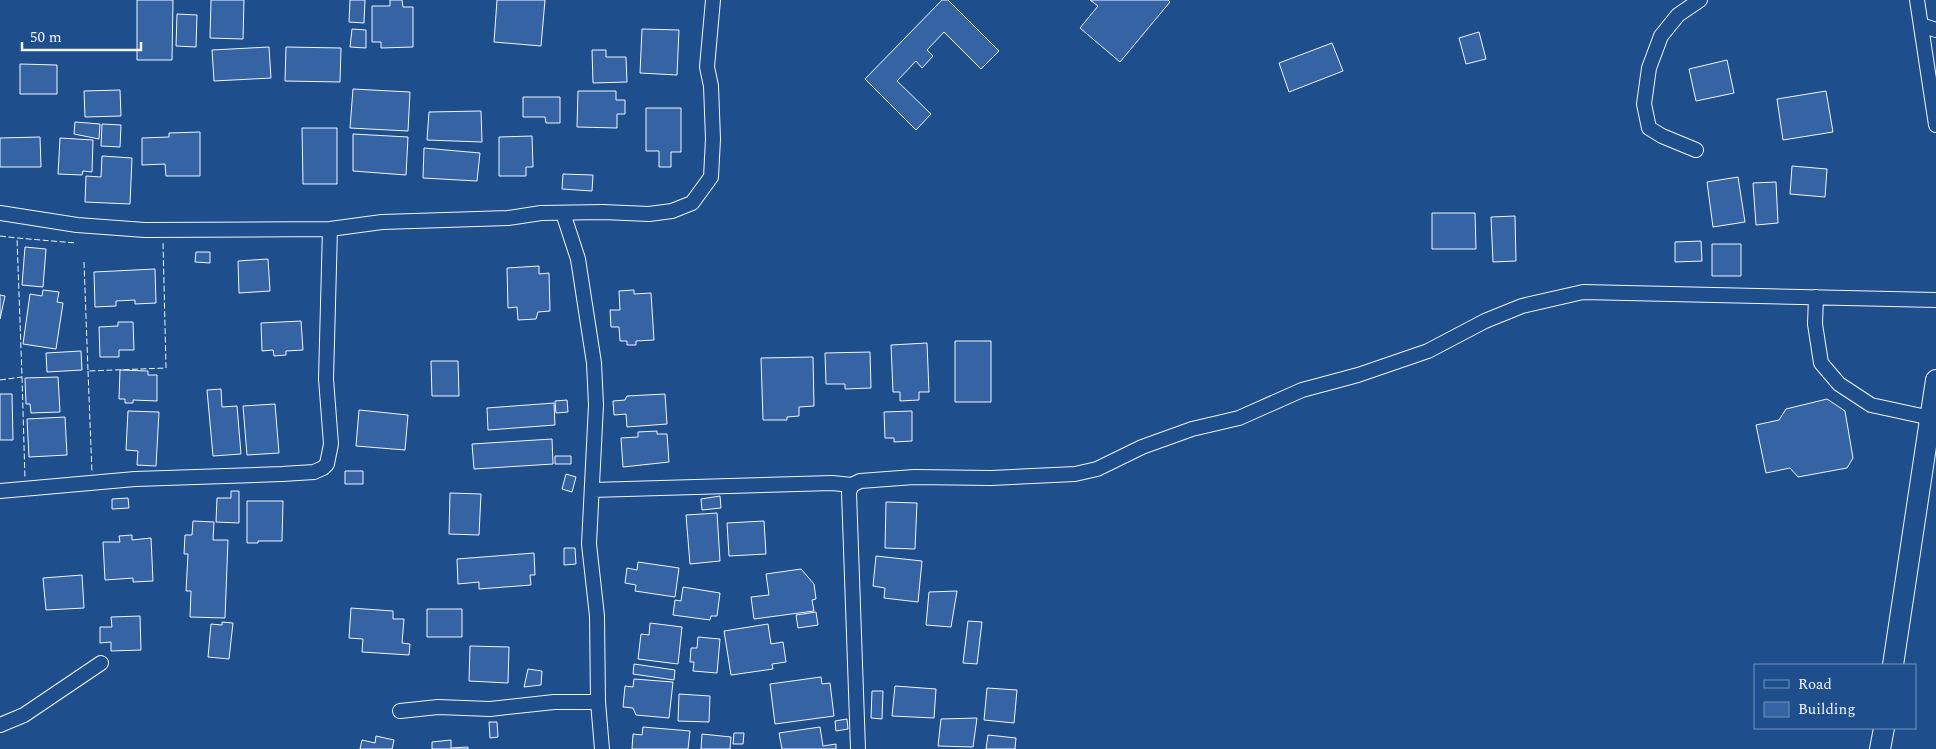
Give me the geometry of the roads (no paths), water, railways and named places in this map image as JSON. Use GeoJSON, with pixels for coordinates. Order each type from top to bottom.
{"type":"FeatureCollection","features":[{"type":"Feature","properties":{"kind":"street"},"geometry":{"type":"LineString","coordinates":[[0,213],[112,229],[330,229],[382,222],[508,218],[563,213],[649,214],[672,211],[692,203],[711,177],[713,139],[711,86],[707,67],[713,0]]}},
{"type":"Feature","properties":{"kind":"street"},"geometry":{"type":"LineString","coordinates":[[1696,150],[1662,136],[1649,128],[1644,104],[1650,68],[1661,36],[1678,16],[1700,0]]}},
{"type":"Feature","properties":{"kind":"street"},"geometry":{"type":"LineString","coordinates":[[1916,0],[1936,125]]}},
{"type":"Feature","properties":{"kind":"street"},"geometry":{"type":"LineString","coordinates":[[1921,25],[1936,30]]}},
{"type":"Feature","properties":{"kind":"street"},"geometry":{"type":"LineString","coordinates":[[563,213],[578,259],[594,363],[596,405],[589,544],[597,616],[598,702],[602,749]]}},
{"type":"Feature","properties":{"kind":"street"},"geometry":{"type":"LineString","coordinates":[[0,491],[136,479],[314,472],[323,468],[327,464],[331,444],[326,379],[330,229]]}},
{"type":"Feature","properties":{"kind":"street"},"geometry":{"type":"LineString","coordinates":[[592,490],[832,483],[852,485],[860,481],[914,477],[992,478],[1075,474],[1097,469],[1150,444],[1192,429],[1240,418],[1302,390],[1358,375],[1428,351],[1485,321],[1522,306],[1583,292],[1936,300]]}},
{"type":"Feature","properties":{"kind":"street"},"geometry":{"type":"LineString","coordinates":[[1816,297],[1815,324],[1821,363],[1839,384],[1871,405],[1931,418]]}},
{"type":"Feature","properties":{"kind":"street"},"geometry":{"type":"LineString","coordinates":[[1893,664],[1935,391]]}},
{"type":"Feature","properties":{"kind":"street"},"geometry":{"type":"LineString","coordinates":[[852,485],[849,492],[850,554],[858,749]]}},
{"type":"Feature","properties":{"kind":"street"},"geometry":{"type":"LineString","coordinates":[[0,724],[24,715],[101,663]]}},
{"type":"Feature","properties":{"kind":"street"},"geometry":{"type":"LineString","coordinates":[[400,711],[438,707],[490,709],[554,702],[598,702]]}},
{"type":"Feature","properties":{"kind":"street"},"geometry":{"type":"LineString","coordinates":[[1880,749],[1884,729]]}}]}
